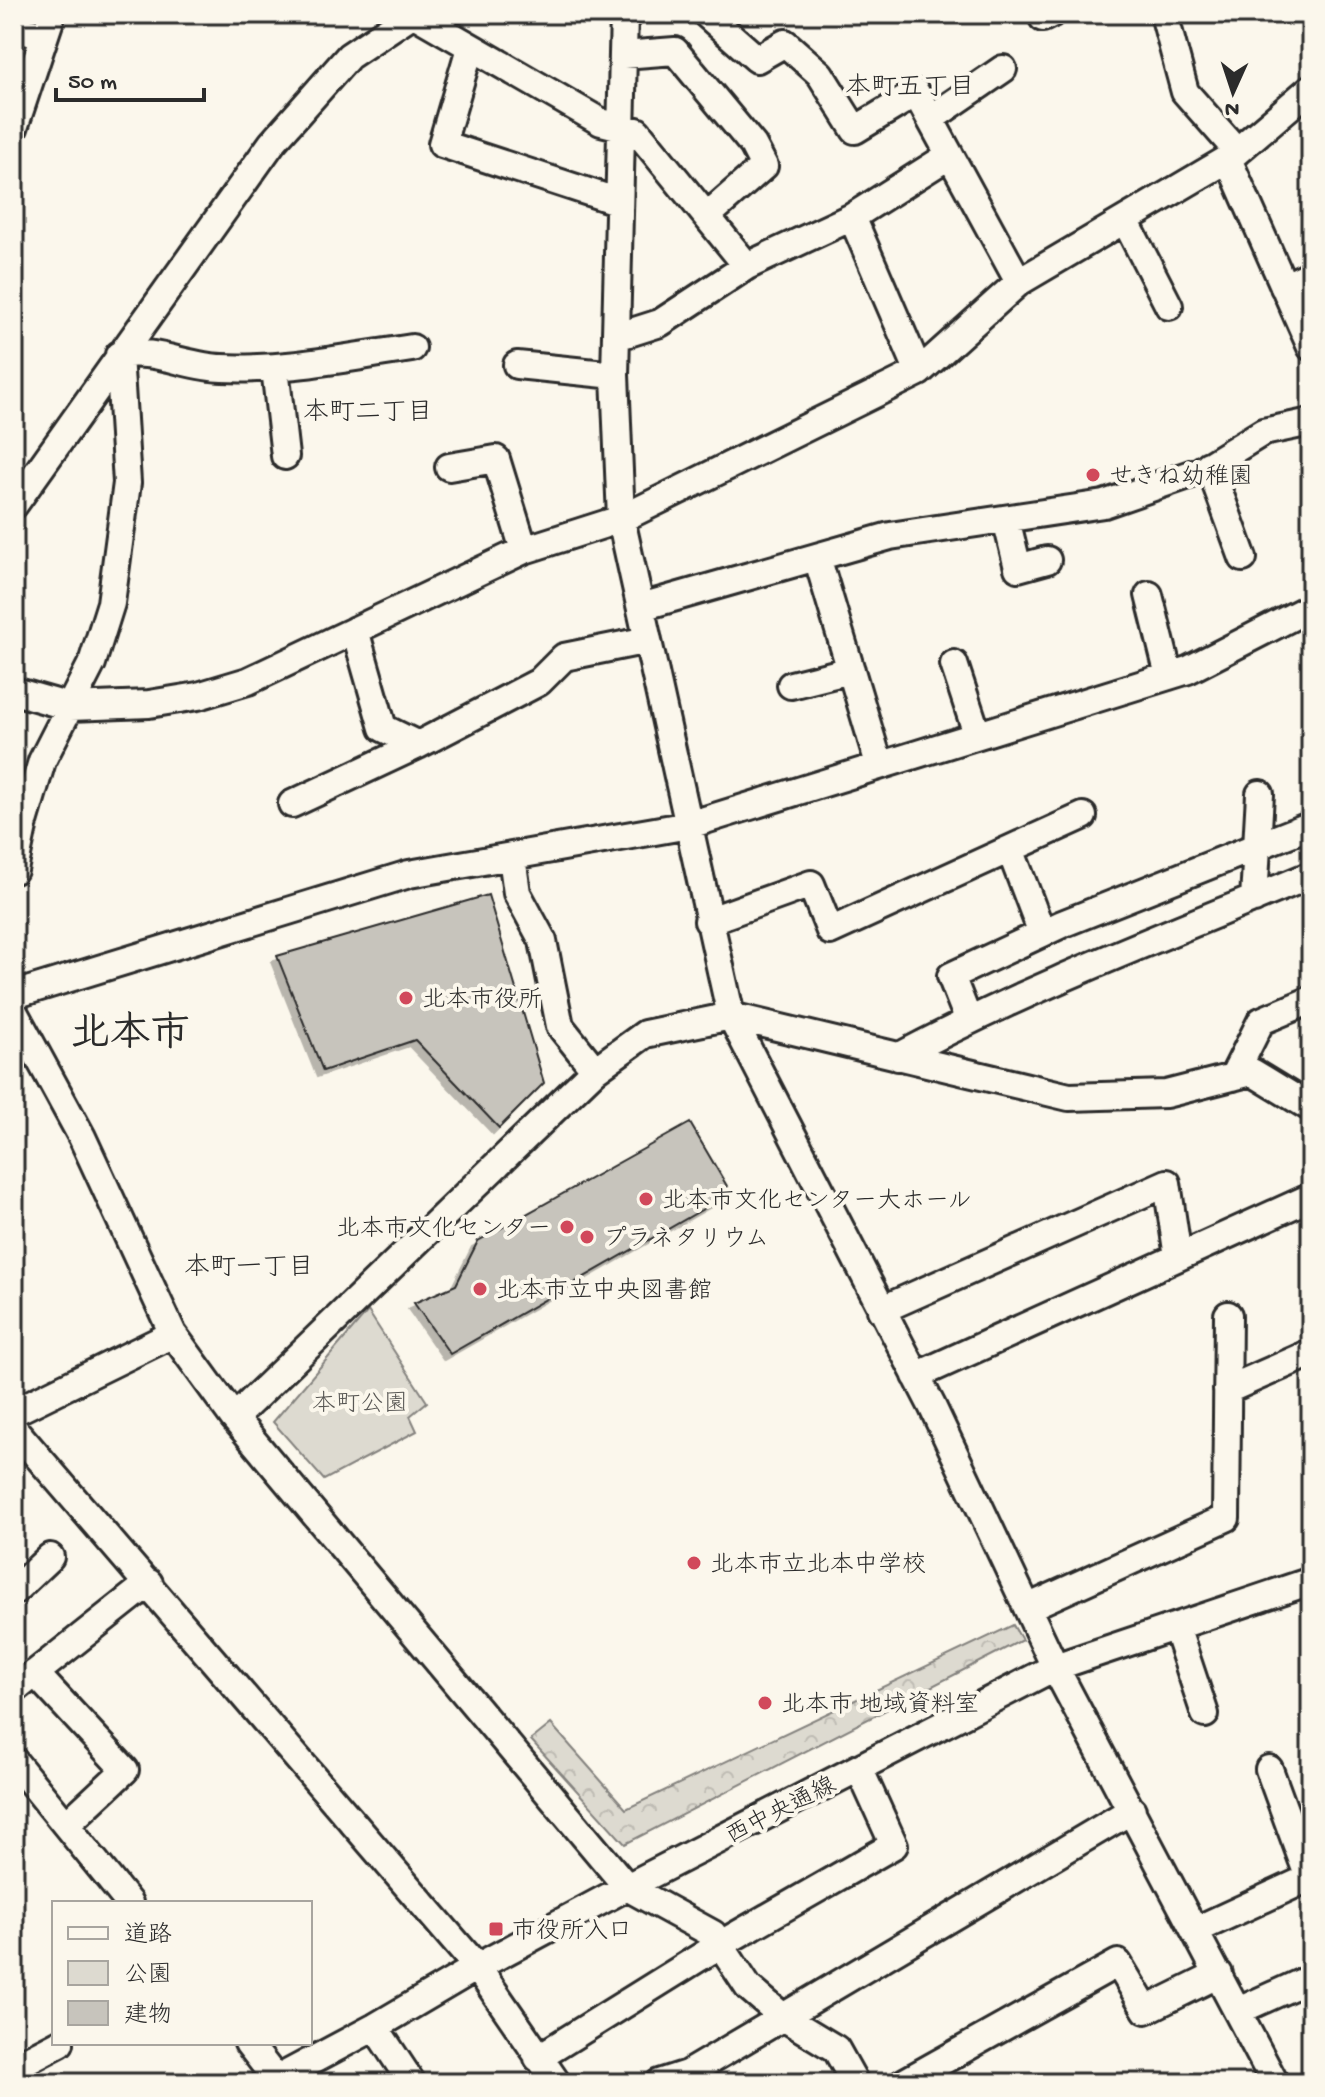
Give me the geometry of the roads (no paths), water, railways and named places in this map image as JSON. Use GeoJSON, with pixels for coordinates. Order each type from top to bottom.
{"type":"FeatureCollection","features":[{"type":"Feature","properties":{"kind":"street"},"geometry":{"type":"LineString","coordinates":[[14,505],[272,143],[349,56],[413,14],[601,122],[637,131],[747,266]]}},
{"type":"Feature","properties":{"kind":"street"},"geometry":{"type":"LineString","coordinates":[[624,14],[615,375],[621,519],[731,1016],[916,1376],[1055,1667],[1275,2083]]}},
{"type":"Feature","properties":{"kind":"street"},"geometry":{"type":"LineString","coordinates":[[706,14],[757,59],[785,43],[820,74],[855,130],[916,93],[1019,282]]}},
{"type":"Feature","properties":{"kind":"street"},"geometry":{"type":"LineString","coordinates":[[1164,14],[1185,92],[1233,155],[1284,287],[1311,347]]}},
{"type":"Feature","properties":{"kind":"street"},"geometry":{"type":"LineString","coordinates":[[14,28],[48,25],[14,128]]}},
{"type":"Feature","properties":{"kind":"street"},"geometry":{"type":"LineString","coordinates":[[470,48],[442,144],[619,202]]}},
{"type":"Feature","properties":{"kind":"street"},"geometry":{"type":"LineString","coordinates":[[623,55],[675,51],[753,145],[764,166],[707,216]]}},
{"type":"Feature","properties":{"kind":"street"},"geometry":{"type":"LineString","coordinates":[[930,119],[1003,69]]}},
{"type":"Feature","properties":{"kind":"street"},"geometry":{"type":"LineString","coordinates":[[14,691],[70,707],[149,704],[198,696],[248,681],[524,550],[621,519],[919,372],[1019,282],[1233,155],[1311,88]]}},
{"type":"Feature","properties":{"kind":"street"},"geometry":{"type":"LineString","coordinates":[[616,337],[660,323],[747,266],[852,217],[950,155]]}},
{"type":"Feature","properties":{"kind":"street"},"geometry":{"type":"LineString","coordinates":[[852,217],[919,372]]}},
{"type":"Feature","properties":{"kind":"street"},"geometry":{"type":"LineString","coordinates":[[1125,220],[1169,306]]}},
{"type":"Feature","properties":{"kind":"street"},"geometry":{"type":"LineString","coordinates":[[1284,287],[1311,274]]}},
{"type":"Feature","properties":{"kind":"street"},"geometry":{"type":"LineString","coordinates":[[119,355],[134,352],[218,368],[275,368],[412,348]]}},
{"type":"Feature","properties":{"kind":"street"},"geometry":{"type":"LineString","coordinates":[[14,870],[42,761],[92,663],[111,603],[127,483],[119,355]]}},
{"type":"Feature","properties":{"kind":"street"},"geometry":{"type":"LineString","coordinates":[[517,365],[615,375]]}},
{"type":"Feature","properties":{"kind":"street"},"geometry":{"type":"LineString","coordinates":[[275,368],[285,456]]}},
{"type":"Feature","properties":{"kind":"street"},"geometry":{"type":"LineString","coordinates":[[641,607],[890,536],[1104,504],[1200,471],[1263,432],[1311,422]]}},
{"type":"Feature","properties":{"kind":"street"},"geometry":{"type":"LineString","coordinates":[[449,467],[496,459],[524,550]]}},
{"type":"Feature","properties":{"kind":"street"},"geometry":{"type":"LineString","coordinates":[[1209,465],[1243,558]]}},
{"type":"Feature","properties":{"kind":"street"},"geometry":{"type":"LineString","coordinates":[[1006,519],[1018,568],[1047,560]]}},
{"type":"Feature","properties":{"kind":"street"},"geometry":{"type":"LineString","coordinates":[[817,557],[879,764]]}},
{"type":"Feature","properties":{"kind":"street"},"geometry":{"type":"LineString","coordinates":[[1149,595],[1169,676]]}},
{"type":"Feature","properties":{"kind":"street"},"geometry":{"type":"LineString","coordinates":[[14,995],[409,874],[689,825],[1188,670],[1311,607]]}},
{"type":"Feature","properties":{"kind":"street"},"geometry":{"type":"LineString","coordinates":[[355,630],[383,728],[418,745]]}},
{"type":"Feature","properties":{"kind":"street"},"geometry":{"type":"LineString","coordinates":[[292,804],[418,745],[539,682],[564,657],[648,640]]}},
{"type":"Feature","properties":{"kind":"street"},"geometry":{"type":"LineString","coordinates":[[954,664],[977,734]]}},
{"type":"Feature","properties":{"kind":"street"},"geometry":{"type":"LineString","coordinates":[[791,685],[851,670]]}},
{"type":"Feature","properties":{"kind":"street"},"geometry":{"type":"LineString","coordinates":[[1254,899],[1260,794]]}},
{"type":"Feature","properties":{"kind":"street"},"geometry":{"type":"LineString","coordinates":[[708,921],[811,884],[830,931],[1083,816]]}},
{"type":"Feature","properties":{"kind":"street"},"geometry":{"type":"LineString","coordinates":[[968,1019],[951,976],[1042,933],[1311,825]]}},
{"type":"Feature","properties":{"kind":"street"},"geometry":{"type":"LineString","coordinates":[[1010,849],[1042,933]]}},
{"type":"Feature","properties":{"kind":"street"},"geometry":{"type":"LineString","coordinates":[[512,857],[517,893],[543,941],[560,1026],[595,1070]]}},
{"type":"Feature","properties":{"kind":"street"},"geometry":{"type":"LineString","coordinates":[[898,1057],[968,1019],[1139,944],[1311,875]]}},
{"type":"Feature","properties":{"kind":"street"},"geometry":{"type":"LineString","coordinates":[[1233,1077],[1261,1021],[1311,1000]]}},
{"type":"Feature","properties":{"kind":"street"},"geometry":{"type":"LineString","coordinates":[[14,1012],[82,1137],[173,1334],[234,1418],[627,1887],[713,1934],[748,1987],[783,2017],[836,2049],[851,2082]]}},
{"type":"Feature","properties":{"kind":"street"},"geometry":{"type":"LineString","coordinates":[[234,1418],[595,1070],[645,1034],[731,1016],[1069,1097],[1166,1094],[1252,1072],[1311,1108]]}},
{"type":"Feature","properties":{"kind":"street"},"geometry":{"type":"LineString","coordinates":[[881,1310],[1167,1183],[1178,1257]]}},
{"type":"Feature","properties":{"kind":"street"},"geometry":{"type":"LineString","coordinates":[[916,1376],[1311,1197]]}},
{"type":"Feature","properties":{"kind":"street"},"geometry":{"type":"LineString","coordinates":[[1027,1608],[1226,1518],[1228,1315]]}},
{"type":"Feature","properties":{"kind":"street"},"geometry":{"type":"LineString","coordinates":[[14,1412],[173,1334]]}},
{"type":"Feature","properties":{"kind":"street"},"geometry":{"type":"LineString","coordinates":[[1227,1390],[1311,1353]]}},
{"type":"Feature","properties":{"kind":"street"},"geometry":{"type":"LineString","coordinates":[[14,1429],[477,1967],[557,2083]]}},
{"type":"Feature","properties":{"kind":"street"},"geometry":{"type":"LineString","coordinates":[[14,1591],[50,1557]]}},
{"type":"Feature","properties":{"kind":"street","name":"西中央通線"},"geometry":{"type":"LineString","coordinates":[[275,2082],[477,1967],[627,1887],[1055,1667],[1311,1581]]}},
{"type":"Feature","properties":{"kind":"street"},"geometry":{"type":"LineString","coordinates":[[14,1690],[149,1583]]}},
{"type":"Feature","properties":{"kind":"street"},"geometry":{"type":"LineString","coordinates":[[1176,1627],[1205,1714]]}},
{"type":"Feature","properties":{"kind":"street"},"geometry":{"type":"LineString","coordinates":[[35,1673],[125,1770],[66,1825]]}},
{"type":"Feature","properties":{"kind":"street"},"geometry":{"type":"LineString","coordinates":[[14,1761],[127,1901]]}},
{"type":"Feature","properties":{"kind":"street"},"geometry":{"type":"LineString","coordinates":[[538,2058],[721,1944],[894,1845],[859,1768]]}},
{"type":"Feature","properties":{"kind":"street"},"geometry":{"type":"LineString","coordinates":[[1196,1930],[1310,1878],[1269,1769]]}},
{"type":"Feature","properties":{"kind":"street"},"geometry":{"type":"LineString","coordinates":[[659,2083],[687,2074],[1132,1810]]}},
{"type":"Feature","properties":{"kind":"street"},"geometry":{"type":"LineString","coordinates":[[903,2083],[1118,1963],[1146,2010],[1219,1974]]}},
{"type":"Feature","properties":{"kind":"street"},"geometry":{"type":"LineString","coordinates":[[1238,2011],[1311,1978]]}},
{"type":"Feature","properties":{"kind":"street"},"geometry":{"type":"LineString","coordinates":[[375,2027],[412,2083]]}},
{"type":"Feature","properties":{"kind":"street"},"geometry":{"type":"LineString","coordinates":[[14,2067],[56,2045]]}},
{"type":"Feature","properties":{"kind":"street"},"geometry":{"type":"LineString","coordinates":[[249,2045],[275,2082]]}},
{"type":"Feature","properties":{"kind":"place","name":"せきね幼稚園"},"geometry":{"type":"Point","coordinates":[1093,475]}},
{"type":"Feature","properties":{"kind":"place","name":"北本市役所"},"geometry":{"type":"Point","coordinates":[406,998]}},
{"type":"Feature","properties":{"kind":"place","name":"北本市文化センター大ホール"},"geometry":{"type":"Point","coordinates":[646,1199]}},
{"type":"Feature","properties":{"kind":"place","name":"北本市文化センター"},"geometry":{"type":"Point","coordinates":[567,1227]}},
{"type":"Feature","properties":{"kind":"place","name":"プラネタリウム"},"geometry":{"type":"Point","coordinates":[587,1237]}},
{"type":"Feature","properties":{"kind":"place","name":"北本市立中央図書館"},"geometry":{"type":"Point","coordinates":[480,1289]}},
{"type":"Feature","properties":{"kind":"place","name":"北本市立北本中学校"},"geometry":{"type":"Point","coordinates":[694,1563]}},
{"type":"Feature","properties":{"kind":"place","name":"北本市 地域資料室"},"geometry":{"type":"Point","coordinates":[765,1703]}},
{"type":"Feature","properties":{"kind":"place","name":"市役所入口"},"geometry":{"type":"Point","coordinates":[496,1929]}},
{"type":"Feature","properties":{"kind":"district","name":"本町五丁目"},"geometry":{"type":"Point","coordinates":[910,85]}},
{"type":"Feature","properties":{"kind":"district","name":"本町二丁目"},"geometry":{"type":"Point","coordinates":[368,410]}},
{"type":"Feature","properties":{"kind":"district","name":"北本市"},"geometry":{"type":"Point","coordinates":[130,1030]}},
{"type":"Feature","properties":{"kind":"district","name":"本町一丁目"},"geometry":{"type":"Point","coordinates":[249,1265]}},
{"type":"Feature","properties":{"kind":"park label","name":"本町公園"},"geometry":{"type":"Point","coordinates":[360,1402]}}]}
